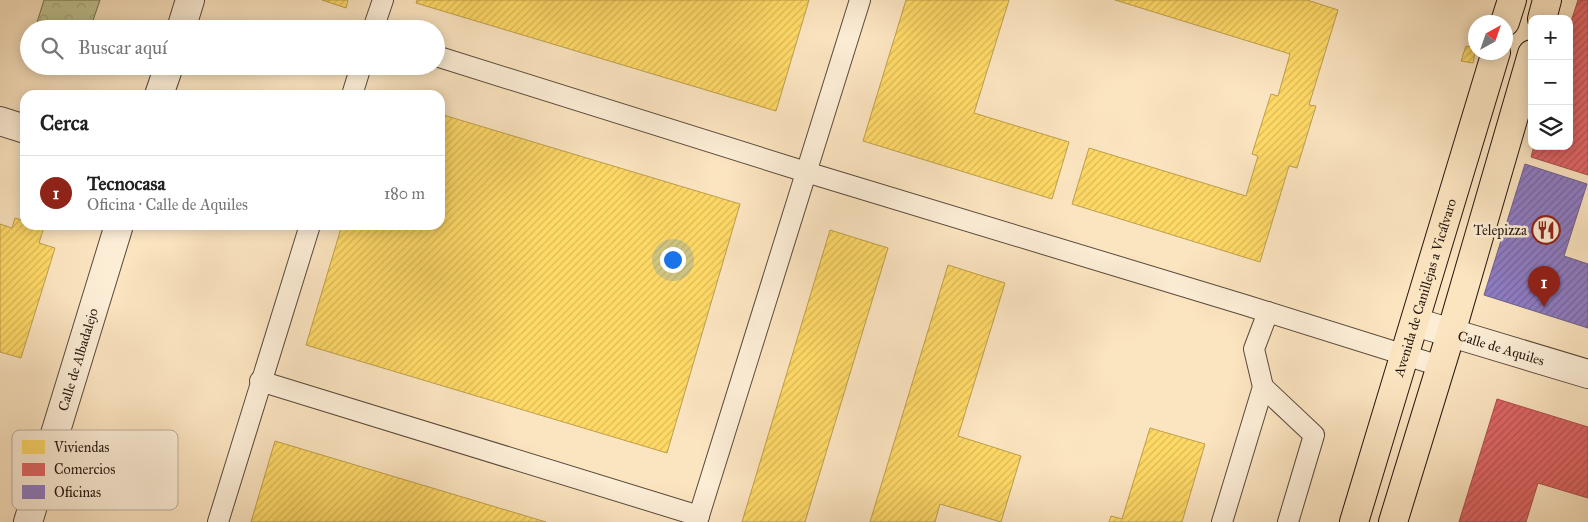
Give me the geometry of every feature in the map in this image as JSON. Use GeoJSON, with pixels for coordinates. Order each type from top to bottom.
{"type":"FeatureCollection","features":[{"type":"Feature","properties":{"kind":"main road"},"geometry":{"type":"LineString","coordinates":[[1507,15],[1512,0]]}},
{"type":"Feature","properties":{"kind":"main road"},"geometry":{"type":"LineString","coordinates":[[1543,15],[1548,0]]}},
{"type":"Feature","properties":{"kind":"main road","name":"Avenida de Canillejas a Vicálvaro"},"geometry":{"type":"LineString","coordinates":[[1354,522],[1494,60]]}},
{"type":"Feature","properties":{"kind":"main road"},"geometry":{"type":"LineString","coordinates":[[1393,522],[1530,60]]}},
{"type":"Feature","properties":{"kind":"street"},"geometry":{"type":"LineString","coordinates":[[183,20],[190,0]]}},
{"type":"Feature","properties":{"kind":"street"},"geometry":{"type":"LineString","coordinates":[[162,90],[166,75]]}},
{"type":"Feature","properties":{"kind":"street"},"geometry":{"type":"LineString","coordinates":[[0,121],[20,127]]}},
{"type":"Feature","properties":{"kind":"street","name":"Calle de Albadalejo"},"geometry":{"type":"LineString","coordinates":[[56,430],[117,230]]}},
{"type":"Feature","properties":{"kind":"street","name":"Calle de Aquiles"},"geometry":{"type":"LineString","coordinates":[[1415,322],[1588,374]]}},
{"type":"Feature","properties":{"kind":"street","name":"Calle de Albadalejo"},"geometry":{"type":"LineString","coordinates":[[28,522],[32,510]]}},
{"type":"Feature","properties":{"kind":"lane"},"geometry":{"type":"LineString","coordinates":[[376,20],[382,0]]}},
{"type":"Feature","properties":{"kind":"lane"},"geometry":{"type":"LineString","coordinates":[[260,382],[698,519],[860,0]]}},
{"type":"Feature","properties":{"kind":"lane"},"geometry":{"type":"LineString","coordinates":[[445,59],[806,172],[1440,366]]}},
{"type":"Feature","properties":{"kind":"lane"},"geometry":{"type":"LineString","coordinates":[[354,90],[358,75]]}},
{"type":"Feature","properties":{"kind":"lane"},"geometry":{"type":"LineString","coordinates":[[218,522],[308,230]]}},
{"type":"Feature","properties":{"kind":"lane"},"geometry":{"type":"LineString","coordinates":[[1222,522],[1263,388],[1254,349],[1268,312]]}},
{"type":"Feature","properties":{"kind":"lane"},"geometry":{"type":"LineString","coordinates":[[1263,388],[1314,435],[1288,522]]}},
{"type":"Feature","properties":{"kind":"green space"},"geometry":{"type":"Polygon","coordinates":[[[44,0],[100,0],[93,20],[38,20],[44,0]]]}},
{"type":"Feature","properties":{"kind":"building: Viviendas"},"geometry":{"type":"Polygon","coordinates":[[[322,0],[348,0],[346,8],[322,0]]]}},
{"type":"Feature","properties":{"kind":"building: Viviendas"},"geometry":{"type":"Polygon","coordinates":[[[417,0],[809,0],[776,111],[416,3],[417,0]]]}},
{"type":"Feature","properties":{"kind":"building: Viviendas"},"geometry":{"type":"Polygon","coordinates":[[[906,0],[1009,0],[974,113],[1069,142],[1052,199],[863,141],[906,0]]]}},
{"type":"Feature","properties":{"kind":"building: Viviendas"},"geometry":{"type":"Polygon","coordinates":[[[1115,0],[1307,0],[1338,10],[1309,105],[1316,106],[1297,168],[1289,166],[1260,262],[1072,204],[1089,148],[1246,196],[1258,156],[1252,154],[1271,94],[1278,96],[1290,54],[1115,0]]]}},
{"type":"Feature","properties":{"kind":"building: Viviendas"},"geometry":{"type":"Polygon","coordinates":[[[1466,46],[1468,46],[1468,60],[1474,60],[1473,63],[1461,61],[1466,46]]]}},
{"type":"Feature","properties":{"kind":"building: Viviendas"},"geometry":{"type":"Polygon","coordinates":[[[445,116],[740,204],[667,453],[306,345],[340,230],[445,230],[445,116]]]}},
{"type":"Feature","properties":{"kind":"building: Viviendas"},"geometry":{"type":"Polygon","coordinates":[[[15,218],[20,220],[20,230],[43,230],[39,243],[55,248],[21,358],[0,352],[0,224],[12,228],[15,218]]]}},
{"type":"Feature","properties":{"kind":"building: Viviendas"},"geometry":{"type":"Polygon","coordinates":[[[830,230],[888,248],[805,522],[742,522],[830,230]]]}},
{"type":"Feature","properties":{"kind":"building: Viviendas"},"geometry":{"type":"Polygon","coordinates":[[[948,265],[1005,283],[958,436],[1021,456],[1001,522],[940,504],[935,522],[870,522],[948,265]]]}},
{"type":"Feature","properties":{"kind":"building: Viviendas"},"geometry":{"type":"Polygon","coordinates":[[[1150,428],[1205,444],[1182,522],[1109,522],[1111,516],[1122,519],[1150,428]]]}},
{"type":"Feature","properties":{"kind":"building: Viviendas"},"geometry":{"type":"Polygon","coordinates":[[[275,441],[546,522],[251,522],[275,441]]]}},
{"type":"Feature","properties":{"kind":"building: Comercios"},"geometry":{"type":"Polygon","coordinates":[[[1578,0],[1588,0],[1588,175],[1531,157],[1533,150],[1573,150],[1573,16],[1578,0]]]}},
{"type":"Feature","properties":{"kind":"building: Comercios"},"geometry":{"type":"Polygon","coordinates":[[[1497,399],[1588,427],[1588,498],[1538,483],[1526,522],[1459,522],[1497,399]]]}},
{"type":"Feature","properties":{"kind":"building: Oficinas"},"geometry":{"type":"Polygon","coordinates":[[[1525,164],[1587,184],[1564,256],[1588,264],[1588,328],[1484,295],[1525,164]]]}},
{"type":"Feature","properties":{"kind":"place","name":"Telepizza"},"geometry":{"type":"Point","coordinates":[1546,230]}},
{"type":"Feature","properties":{"kind":"place","name":"Tecnocasa"},"geometry":{"type":"Point","coordinates":[1544,307]}}]}
